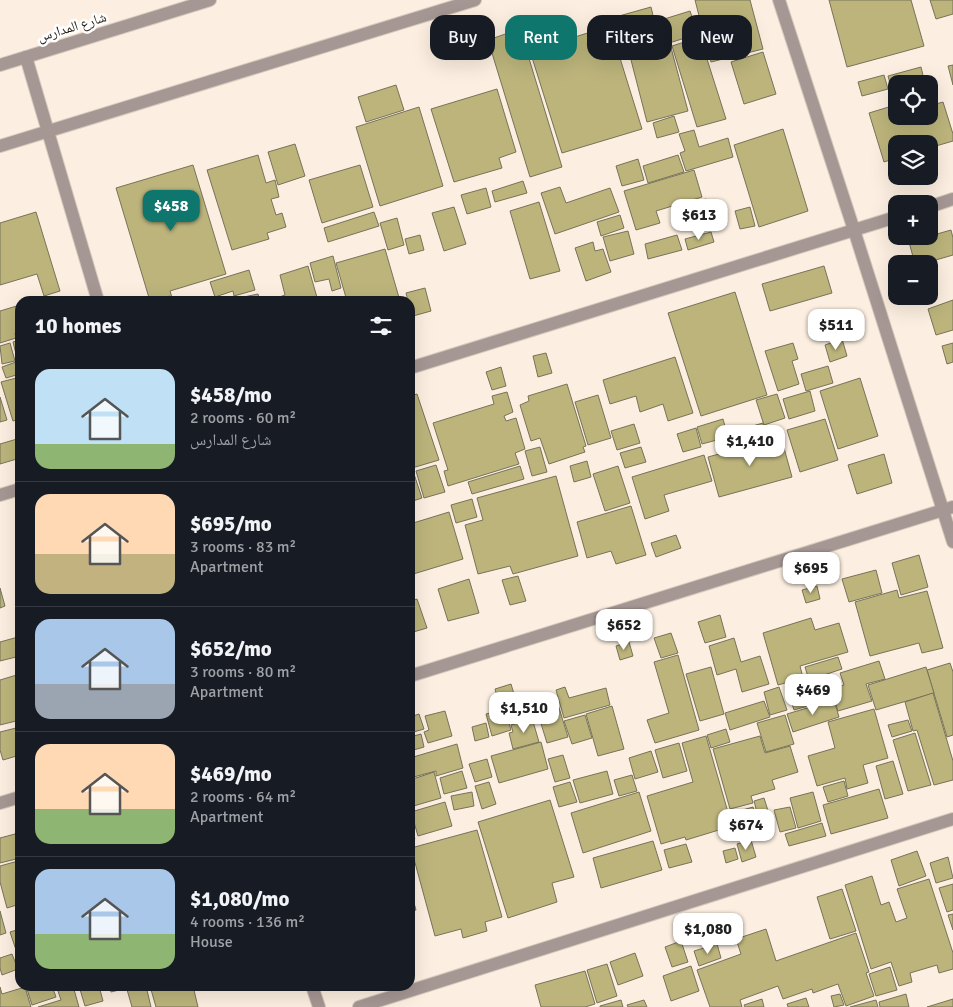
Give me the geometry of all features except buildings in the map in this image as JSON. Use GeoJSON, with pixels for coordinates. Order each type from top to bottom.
{"type":"FeatureCollection","features":[{"type":"Feature","properties":{"kind":"street","name":"شارع المدارس"},"geometry":{"type":"LineString","coordinates":[[0,66],[210,0]]}},
{"type":"Feature","properties":{"kind":"street"},"geometry":{"type":"LineString","coordinates":[[0,146],[475,0]]}},
{"type":"Feature","properties":{"kind":"street"},"geometry":{"type":"LineString","coordinates":[[779,0],[948,509],[953,542]]}},
{"type":"Feature","properties":{"kind":"street"},"geometry":{"type":"LineString","coordinates":[[26,57],[96,296]]}},
{"type":"Feature","properties":{"kind":"street"},"geometry":{"type":"LineString","coordinates":[[938,204],[953,199]]}},
{"type":"Feature","properties":{"kind":"street"},"geometry":{"type":"LineString","coordinates":[[415,366],[888,219]]}},
{"type":"Feature","properties":{"kind":"street"},"geometry":{"type":"LineString","coordinates":[[0,495],[15,490]]}},
{"type":"Feature","properties":{"kind":"street"},"geometry":{"type":"LineString","coordinates":[[415,674],[948,509]]}},
{"type":"Feature","properties":{"kind":"street"},"geometry":{"type":"LineString","coordinates":[[0,804],[15,799]]}},
{"type":"Feature","properties":{"kind":"street"},"geometry":{"type":"LineString","coordinates":[[415,989],[953,819]]}},
{"type":"Feature","properties":{"kind":"street"},"geometry":{"type":"LineString","coordinates":[[314,991],[319,1007]]}},
{"type":"Feature","properties":{"kind":"street"},"geometry":{"type":"LineString","coordinates":[[359,1007],[410,991]]}}]}
